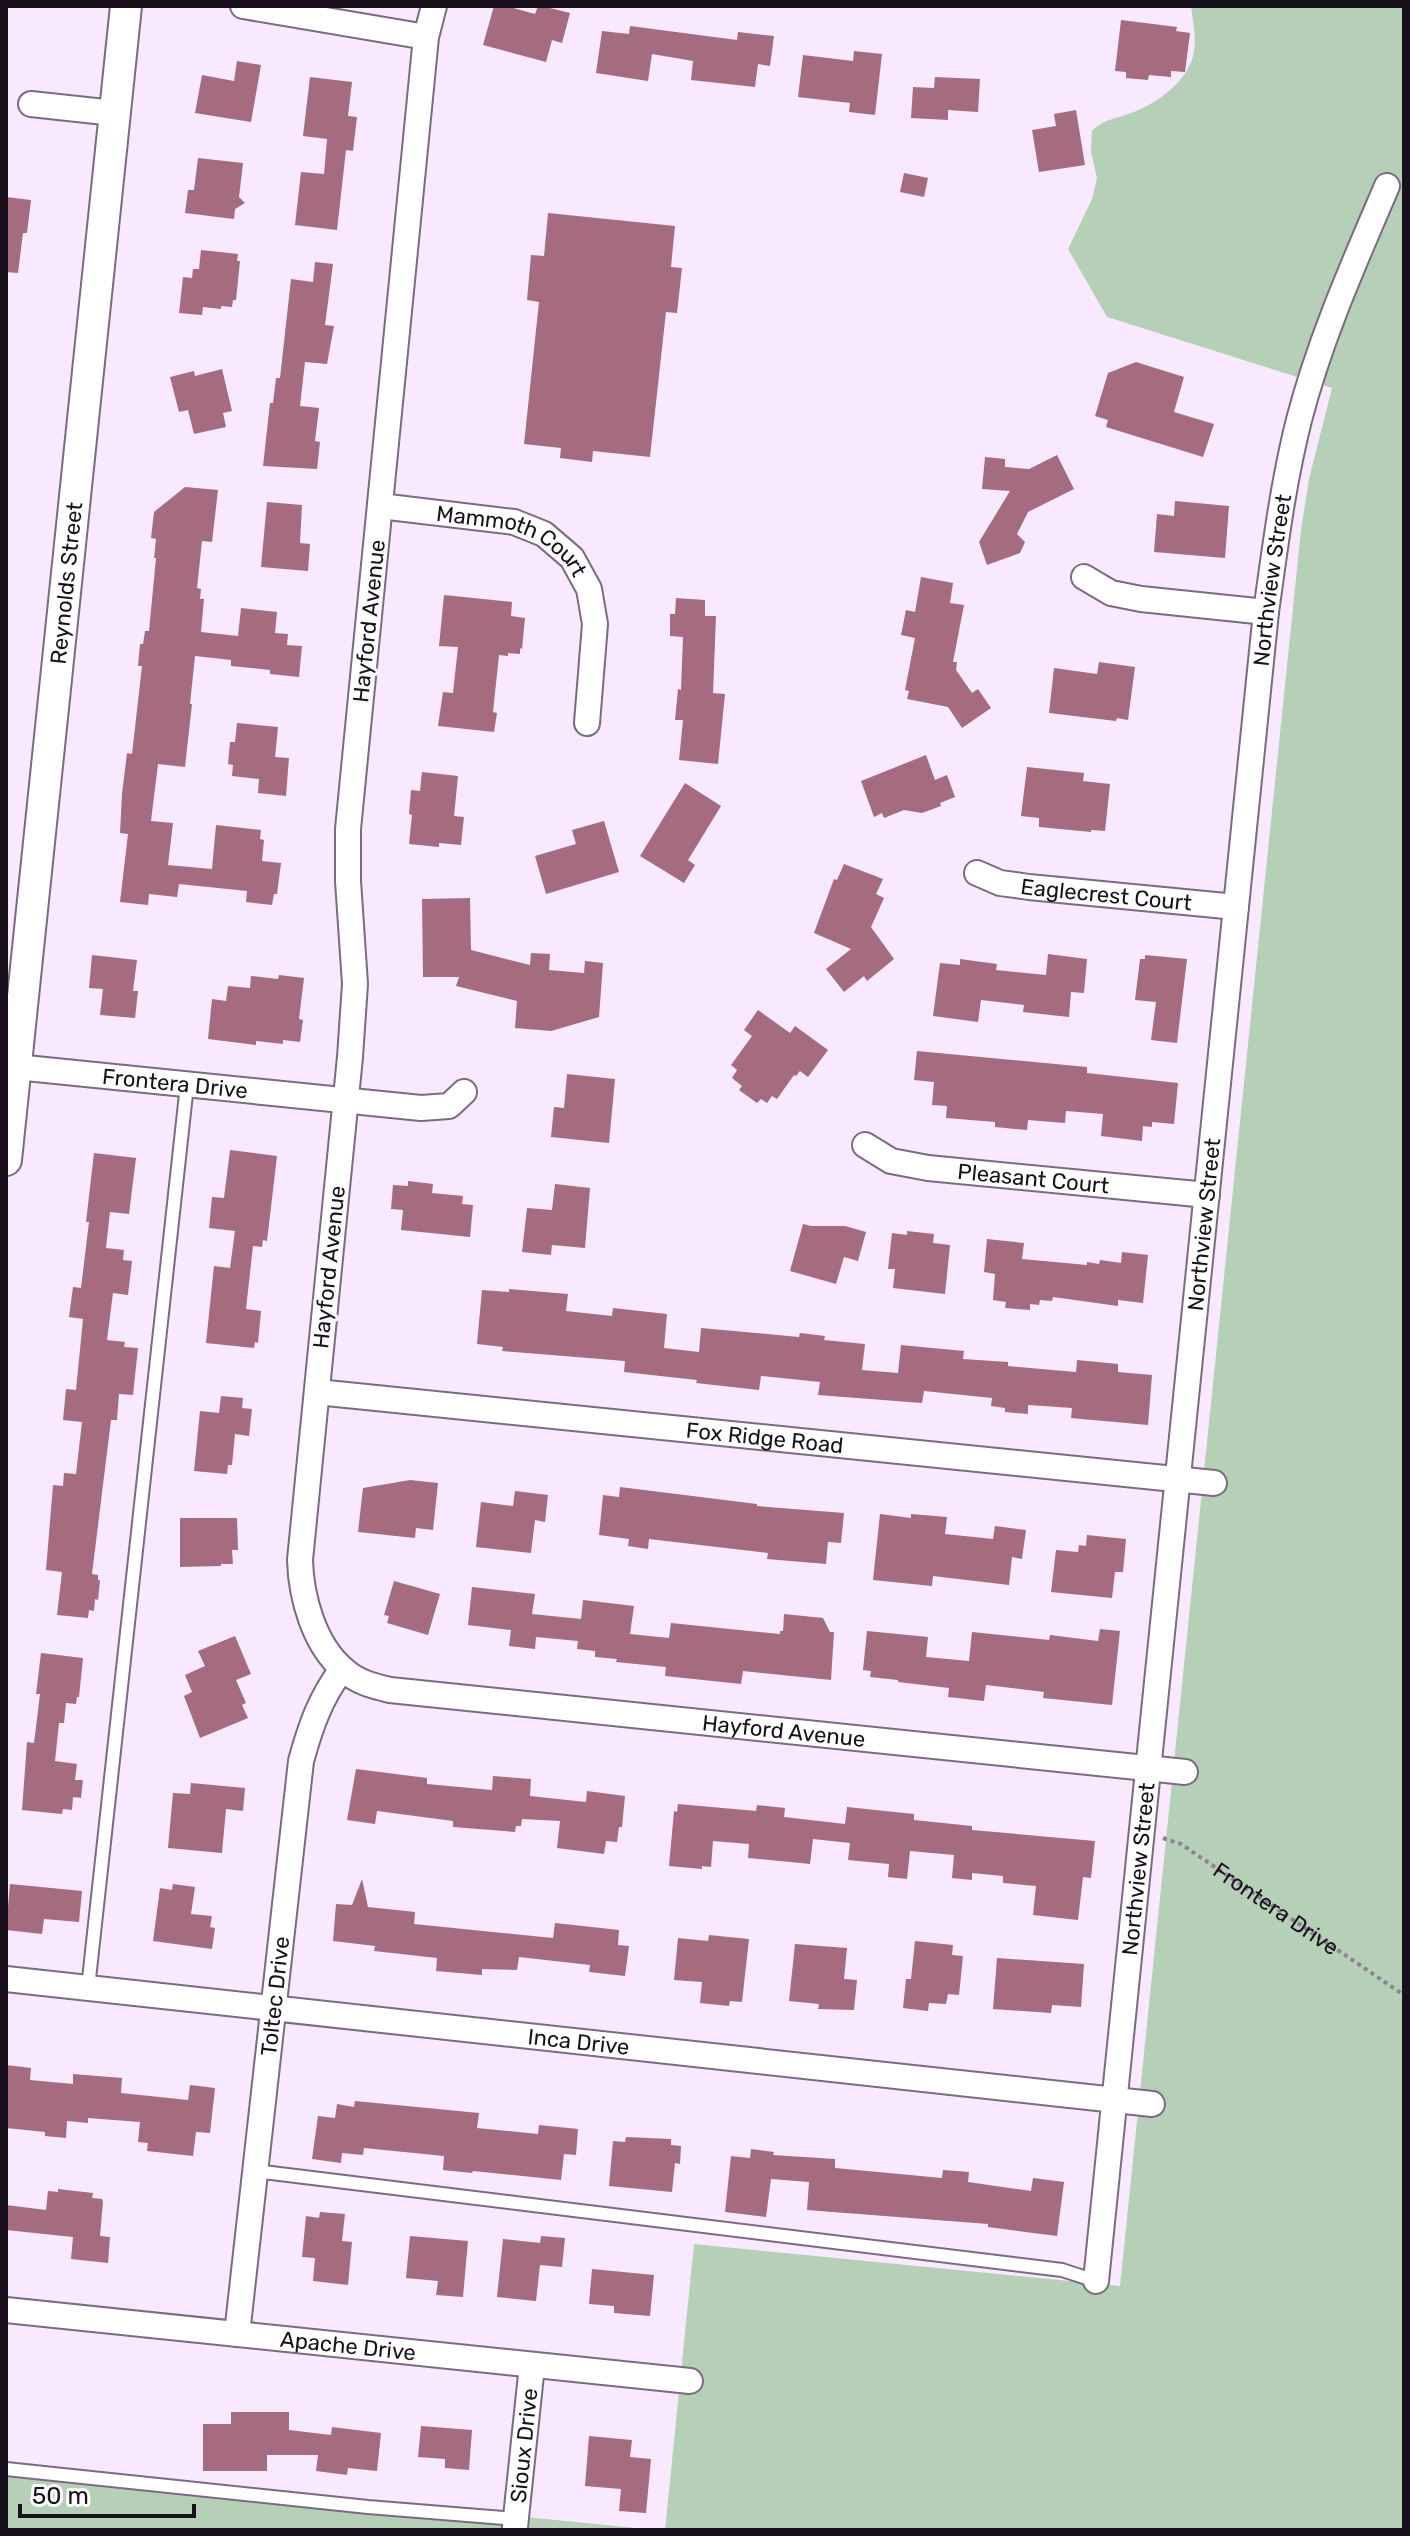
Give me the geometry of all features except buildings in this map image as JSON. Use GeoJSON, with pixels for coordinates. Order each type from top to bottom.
{"type":"FeatureCollection","features":[{"type":"Feature","properties":{"kind":"street","name":"Reynolds Street"},"geometry":{"type":"LineString","coordinates":[[6,1160],[11,1067],[126,6]]}},
{"type":"Feature","properties":{"kind":"street"},"geometry":{"type":"LineString","coordinates":[[243,6],[426,37]]}},
{"type":"Feature","properties":{"kind":"street","name":"Hayford Avenue"},"geometry":{"type":"LineString","coordinates":[[434,6],[426,37],[348,829],[355,984],[300,1560],[301,1589],[310,1617],[323,1644],[342,1669],[364,1683],[390,1690],[1185,1772]]}},
{"type":"Feature","properties":{"kind":"street"},"geometry":{"type":"LineString","coordinates":[[31,104],[114,113]]}},
{"type":"Feature","properties":{"kind":"street","name":"Northview Street"},"geometry":{"type":"LineString","coordinates":[[1096,2281],[1266,612],[1282,501],[1300,418],[1341,293],[1387,186]]}},
{"type":"Feature","properties":{"kind":"street","name":"Mammoth Court"},"geometry":{"type":"LineString","coordinates":[[380,506],[514,522],[544,534],[572,558],[589,589],[595,624],[587,723]]}},
{"type":"Feature","properties":{"kind":"street"},"geometry":{"type":"LineString","coordinates":[[1084,577],[1111,593],[1141,599],[1266,612]]}},
{"type":"Feature","properties":{"kind":"street","name":"Eaglecrest Court"},"geometry":{"type":"LineString","coordinates":[[977,873],[1000,883],[1029,887],[1236,907]]}},
{"type":"Feature","properties":{"kind":"street","name":"Frontera Drive"},"geometry":{"type":"LineString","coordinates":[[11,1067],[421,1108],[449,1106],[464,1092]]}},
{"type":"Feature","properties":{"kind":"street","name":"Pleasant Court"},"geometry":{"type":"LineString","coordinates":[[865,1145],[891,1161],[928,1168],[1207,1195]]}},
{"type":"Feature","properties":{"kind":"street","name":"Fox Ridge Road"},"geometry":{"type":"LineString","coordinates":[[317,1392],[1214,1483]]}},
{"type":"Feature","properties":{"kind":"street","name":"Toltec Drive"},"geometry":{"type":"LineString","coordinates":[[237,2334],[301,1761],[324,1694],[342,1669]]}},
{"type":"Feature","properties":{"kind":"street","name":"Inca Drive"},"geometry":{"type":"LineString","coordinates":[[6,1979],[1152,2104]]}},
{"type":"Feature","properties":{"kind":"street","name":"Apache Drive"},"geometry":{"type":"LineString","coordinates":[[6,2310],[690,2381]]}},
{"type":"Feature","properties":{"kind":"street","name":"Sioux Drive"},"geometry":{"type":"LineString","coordinates":[[516,2523],[532,2365]]}},
{"type":"Feature","properties":{"kind":"lane"},"geometry":{"type":"LineString","coordinates":[[88,1988],[187,1085]]}},
{"type":"Feature","properties":{"kind":"lane"},"geometry":{"type":"LineString","coordinates":[[255,2171],[1062,2270],[1096,2281]]}},
{"type":"Feature","properties":{"kind":"lane"},"geometry":{"type":"LineString","coordinates":[[6,2469],[516,2523]]}},
{"type":"Feature","properties":{"kind":"path","name":"Frontera Drive"},"geometry":{"type":"LineString","coordinates":[[1142,1831],[1181,1844],[1404,1995]]}},
{"type":"Feature","properties":{"kind":"green space"},"geometry":{"type":"Polygon","coordinates":[[[1191,6],[1404,6],[1404,2530],[665,2530],[694,2244],[1120,2286],[1301,530],[1309,479],[1332,388],[1107,317],[1068,249],[1092,199],[1097,178],[1091,152],[1092,131],[1105,122],[1150,104],[1177,84],[1193,56],[1191,6]]]}},
{"type":"Feature","properties":{"kind":"green space"},"geometry":{"type":"Polygon","coordinates":[[[6,2465],[656,2530],[6,2530],[6,2465]]]}}]}
